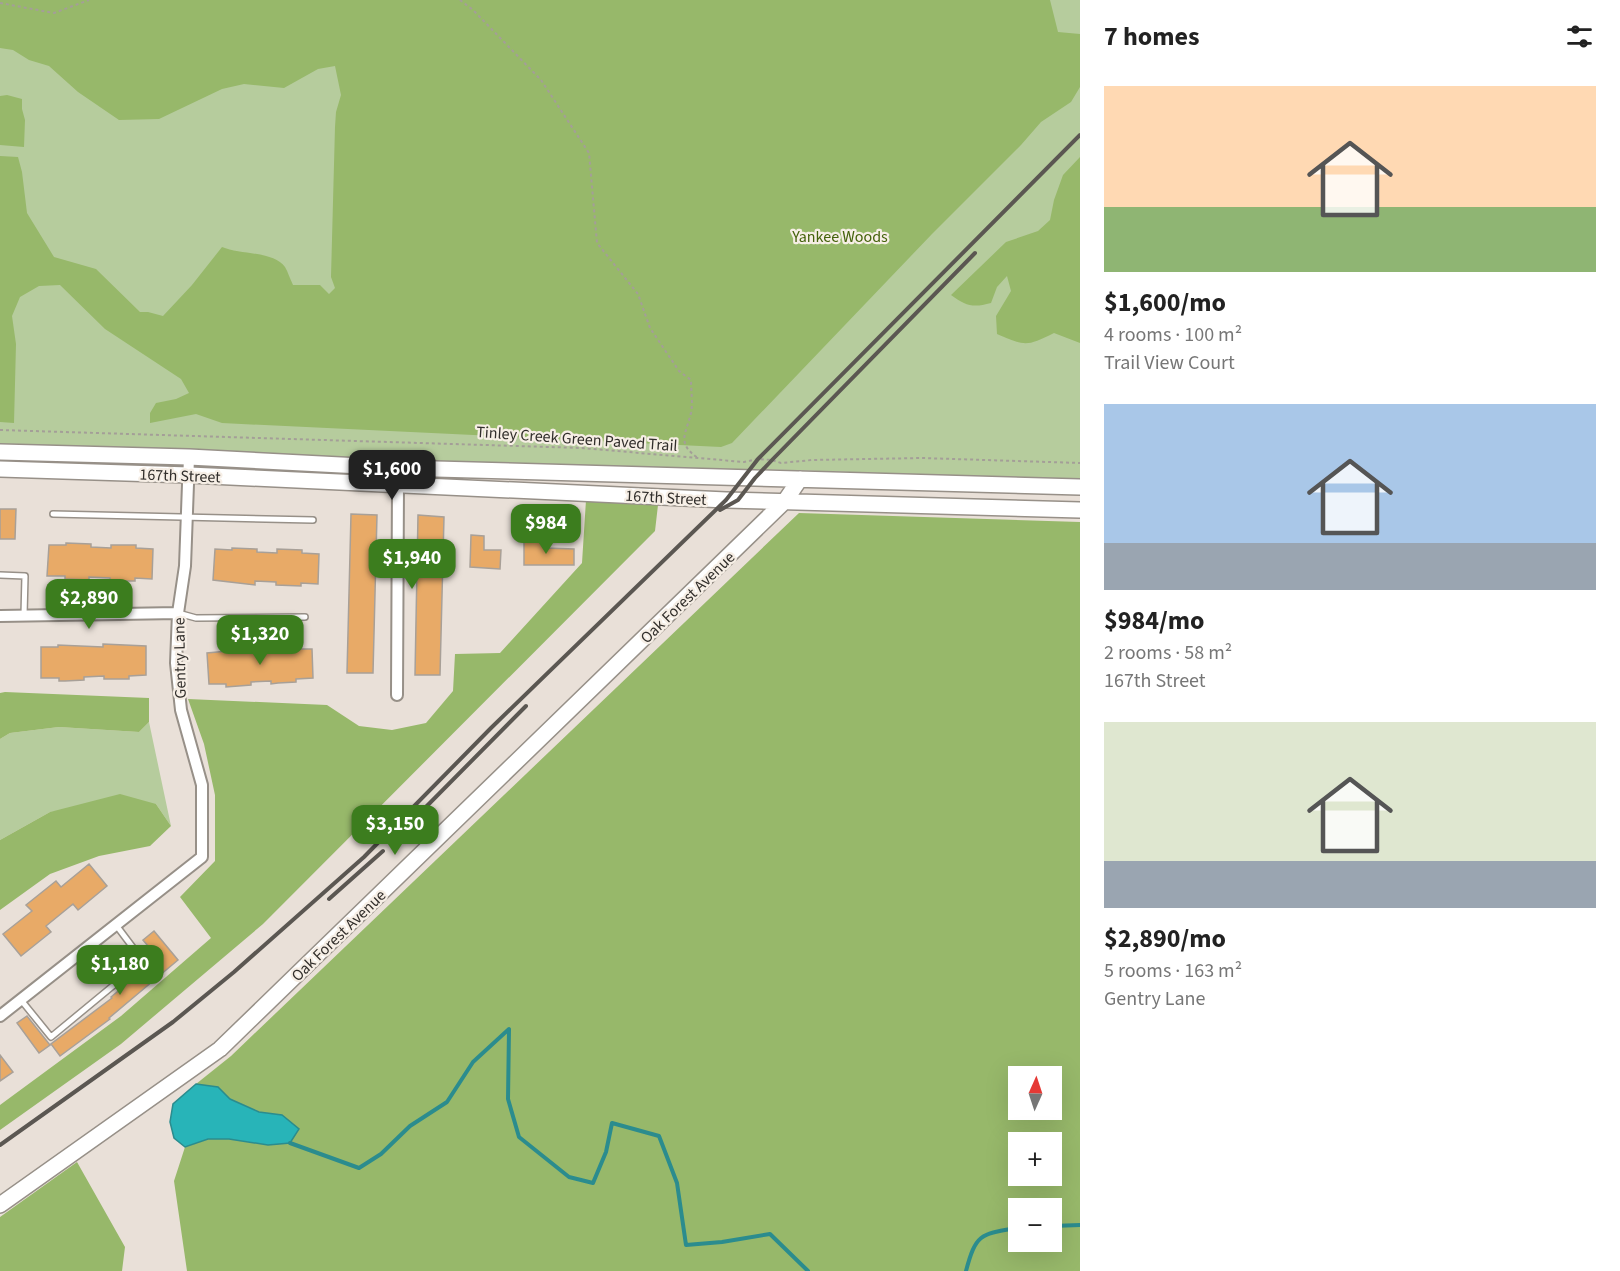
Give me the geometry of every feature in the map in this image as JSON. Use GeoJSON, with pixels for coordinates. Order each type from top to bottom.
{"type":"FeatureCollection","features":[{"type":"Feature","properties":{"kind":"main road","name":"167th Street"},"geometry":{"type":"LineString","coordinates":[[0,452],[189,457],[399,468],[1080,487]]}},
{"type":"Feature","properties":{"kind":"main road","name":"167th Street"},"geometry":{"type":"LineString","coordinates":[[0,469],[785,501],[1080,510]]}},
{"type":"Feature","properties":{"kind":"main road","name":"Oak Forest Avenue"},"geometry":{"type":"LineString","coordinates":[[0,1205],[220,1049],[785,501],[800,479]]}},
{"type":"Feature","properties":{"kind":"street","name":"Gentry Lane"},"geometry":{"type":"LineString","coordinates":[[116,925],[202,857],[202,786],[181,710],[176,635],[185,566],[189,457]]}},
{"type":"Feature","properties":{"kind":"street"},"geometry":{"type":"LineString","coordinates":[[397,695],[398,484]]}},
{"type":"Feature","properties":{"kind":"street"},"geometry":{"type":"LineString","coordinates":[[0,615],[178,614]]}},
{"type":"Feature","properties":{"kind":"street"},"geometry":{"type":"LineString","coordinates":[[0,1016],[116,925]]}},
{"type":"Feature","properties":{"kind":"lane"},"geometry":{"type":"LineString","coordinates":[[53,514],[313,520]]}},
{"type":"Feature","properties":{"kind":"lane"},"geometry":{"type":"LineString","coordinates":[[0,575],[25,576],[24,616]]}},
{"type":"Feature","properties":{"kind":"lane"},"geometry":{"type":"LineString","coordinates":[[178,614],[196,618],[305,618]]}},
{"type":"Feature","properties":{"kind":"lane"},"geometry":{"type":"LineString","coordinates":[[21,1000],[51,1037],[143,961],[116,925]]}},
{"type":"Feature","properties":{"kind":"path"},"geometry":{"type":"LineString","coordinates":[[0,3],[54,14],[89,0]]}},
{"type":"Feature","properties":{"kind":"path"},"geometry":{"type":"LineString","coordinates":[[460,0],[473,10],[540,80],[589,153],[597,243],[638,294],[650,328],[679,371],[691,380],[692,411],[683,438],[688,451],[701,459]]}},
{"type":"Feature","properties":{"kind":"path","name":"Tinley Creek Green Paved Trail"},"geometry":{"type":"LineString","coordinates":[[0,430],[582,448],[744,462],[772,460],[781,463],[812,460],[911,458],[1080,463]]}},
{"type":"Feature","properties":{"kind":"green space","name":"Yankee Woods"},"geometry":{"type":"Polygon","coordinates":[[[0,0],[1080,0],[1080,480],[790,470],[510,465],[0,445],[0,0]]]}},
{"type":"Feature","properties":{"kind":"green space","name":"Yankee Woods"},"geometry":{"type":"Polygon","coordinates":[[[0,0],[1050,0],[1058,32],[1080,34],[1080,87],[1071,102],[1041,122],[732,443],[721,447],[222,423],[196,414],[150,423],[150,413],[156,403],[176,399],[189,393],[181,379],[105,329],[60,285],[39,286],[20,297],[12,316],[16,344],[14,423],[0,422],[0,156],[18,157],[27,213],[54,257],[96,269],[140,312],[163,316],[192,285],[222,247],[273,258],[285,267],[293,285],[320,285],[329,294],[335,288],[331,277],[335,127],[341,95],[335,66],[318,69],[284,88],[244,84],[222,89],[159,119],[119,120],[78,92],[49,66],[29,60],[13,50],[0,48],[0,0]]]}},
{"type":"Feature","properties":{"kind":"green space"},"geometry":{"type":"Polygon","coordinates":[[[7,95],[22,99],[25,120],[24,147],[0,145],[0,96],[7,95]]]}},
{"type":"Feature","properties":{"kind":"green space"},"geometry":{"type":"Polygon","coordinates":[[[1080,157],[1080,343],[1054,333],[1031,343],[1020,343],[997,334],[996,316],[1011,291],[1007,276],[997,287],[991,303],[970,305],[951,295],[1006,242],[1038,231],[1050,220],[1063,175],[1080,157]]]}},
{"type":"Feature","properties":{"kind":"green space"},"geometry":{"type":"Polygon","coordinates":[[[586,500],[658,505],[655,531],[263,924],[121,1044],[0,1130],[0,1105],[121,1016],[211,938],[180,897],[215,861],[215,795],[204,744],[188,699],[327,705],[359,726],[392,730],[426,723],[453,691],[455,654],[500,653],[582,563],[586,500]]]}},
{"type":"Feature","properties":{"kind":"green space"},"geometry":{"type":"Polygon","coordinates":[[[799,513],[1080,522],[1080,1271],[187,1271],[174,1181],[185,1147],[208,1139],[229,1139],[268,1145],[282,1115],[259,1112],[230,1099],[218,1087],[196,1084],[231,1056],[799,513]]]}},
{"type":"Feature","properties":{"kind":"green space"},"geometry":{"type":"Polygon","coordinates":[[[0,693],[149,698],[149,722],[139,732],[59,727],[10,733],[0,739],[0,693]]]}},
{"type":"Feature","properties":{"kind":"green space"},"geometry":{"type":"Polygon","coordinates":[[[149,722],[171,826],[156,804],[50,812],[0,840],[0,739],[10,733],[59,727],[139,732],[149,722]]]}},
{"type":"Feature","properties":{"kind":"green space"},"geometry":{"type":"Polygon","coordinates":[[[120,794],[156,804],[171,826],[150,846],[99,856],[50,874],[0,910],[0,840],[50,812],[120,794]]]}},
{"type":"Feature","properties":{"kind":"green space"},"geometry":{"type":"Polygon","coordinates":[[[77,1162],[125,1247],[122,1271],[0,1271],[0,1217],[77,1162]]]}},
{"type":"Feature","properties":{"kind":"water"},"geometry":{"type":"Polygon","coordinates":[[[196,1084],[218,1087],[230,1099],[259,1112],[282,1115],[299,1129],[290,1143],[268,1145],[229,1139],[208,1139],[185,1147],[174,1138],[170,1122],[173,1104],[196,1084]]]}},
{"type":"Feature","properties":{"kind":"building"},"geometry":{"type":"Polygon","coordinates":[[[0,509],[16,509],[15,539],[0,539],[0,509]]]}},
{"type":"Feature","properties":{"kind":"building"},"geometry":{"type":"Polygon","coordinates":[[[351,514],[377,515],[373,673],[347,673],[351,514]]]}},
{"type":"Feature","properties":{"kind":"building"},"geometry":{"type":"Polygon","coordinates":[[[418,515],[444,517],[440,675],[415,675],[418,515]]]}},
{"type":"Feature","properties":{"kind":"building"},"geometry":{"type":"Polygon","coordinates":[[[471,535],[484,536],[484,550],[501,550],[500,569],[470,567],[471,535]]]}},
{"type":"Feature","properties":{"kind":"building"},"geometry":{"type":"Polygon","coordinates":[[[524,540],[546,541],[546,548],[574,549],[574,565],[524,565],[524,540]]]}},
{"type":"Feature","properties":{"kind":"building"},"geometry":{"type":"Polygon","coordinates":[[[66,543],[111,548],[111,545],[136,545],[136,548],[153,549],[152,579],[135,578],[135,581],[118,581],[110,580],[110,578],[89,577],[89,580],[47,576],[49,545],[66,545],[66,543]]]}},
{"type":"Feature","properties":{"kind":"building"},"geometry":{"type":"Polygon","coordinates":[[[232,548],[277,553],[277,549],[302,550],[302,553],[319,554],[318,584],[276,585],[276,582],[255,581],[255,585],[213,580],[215,549],[232,550],[232,548]]]}},
{"type":"Feature","properties":{"kind":"building"},"geometry":{"type":"Polygon","coordinates":[[[103,644],[146,646],[146,675],[129,676],[129,679],[104,679],[104,676],[65,681],[59,681],[59,678],[41,678],[41,647],[58,647],[58,645],[103,647],[103,644]]]}},
{"type":"Feature","properties":{"kind":"building"},"geometry":{"type":"Polygon","coordinates":[[[294,647],[295,649],[312,649],[313,678],[271,684],[271,681],[251,682],[251,685],[226,687],[226,684],[209,684],[207,653],[249,649],[249,652],[269,651],[269,648],[294,647]]]}},
{"type":"Feature","properties":{"kind":"building"},"geometry":{"type":"Polygon","coordinates":[[[89,864],[107,886],[78,910],[73,904],[46,926],[51,932],[21,956],[3,934],[32,911],[26,905],[56,881],[61,887],[89,864]]]}},
{"type":"Feature","properties":{"kind":"building"},"geometry":{"type":"Polygon","coordinates":[[[154,931],[178,960],[110,1019],[60,1056],[51,1044],[112,998],[158,958],[143,940],[154,931]]]}},
{"type":"Feature","properties":{"kind":"building"},"geometry":{"type":"Polygon","coordinates":[[[27,1016],[50,1045],[39,1053],[17,1023],[27,1016]]]}},
{"type":"Feature","properties":{"kind":"building"},"geometry":{"type":"Polygon","coordinates":[[[0,1055],[13,1072],[0,1081],[0,1055]]]}},
{"type":"Feature","properties":{"kind":"waterway"},"geometry":{"type":"LineString","coordinates":[[290,1143],[359,1168],[381,1154],[410,1126],[447,1102],[473,1062],[509,1029],[508,1099],[519,1137],[569,1177],[593,1183],[606,1152],[612,1123],[659,1136],[677,1183],[686,1245],[770,1234],[808,1271]]}},
{"type":"Feature","properties":{"kind":"waterway"},"geometry":{"type":"LineString","coordinates":[[1062,1226],[1080,1225]]}},
{"type":"Feature","properties":{"kind":"waterway"},"geometry":{"type":"LineString","coordinates":[[966,1271],[977,1242],[988,1234],[1008,1230]]}},
{"type":"Feature","properties":{"kind":"railway"},"geometry":{"type":"LineString","coordinates":[[0,1145],[173,1022],[234,972],[364,857],[491,728],[726,500],[758,459],[1080,135]]}},
{"type":"Feature","properties":{"kind":"railway"},"geometry":{"type":"LineString","coordinates":[[720,510],[738,500],[772,460],[975,253]]}},
{"type":"Feature","properties":{"kind":"railway"},"geometry":{"type":"LineString","coordinates":[[412,821],[526,706]]}},
{"type":"Feature","properties":{"kind":"railway"},"geometry":{"type":"LineString","coordinates":[[329,899],[383,851]]}}]}
